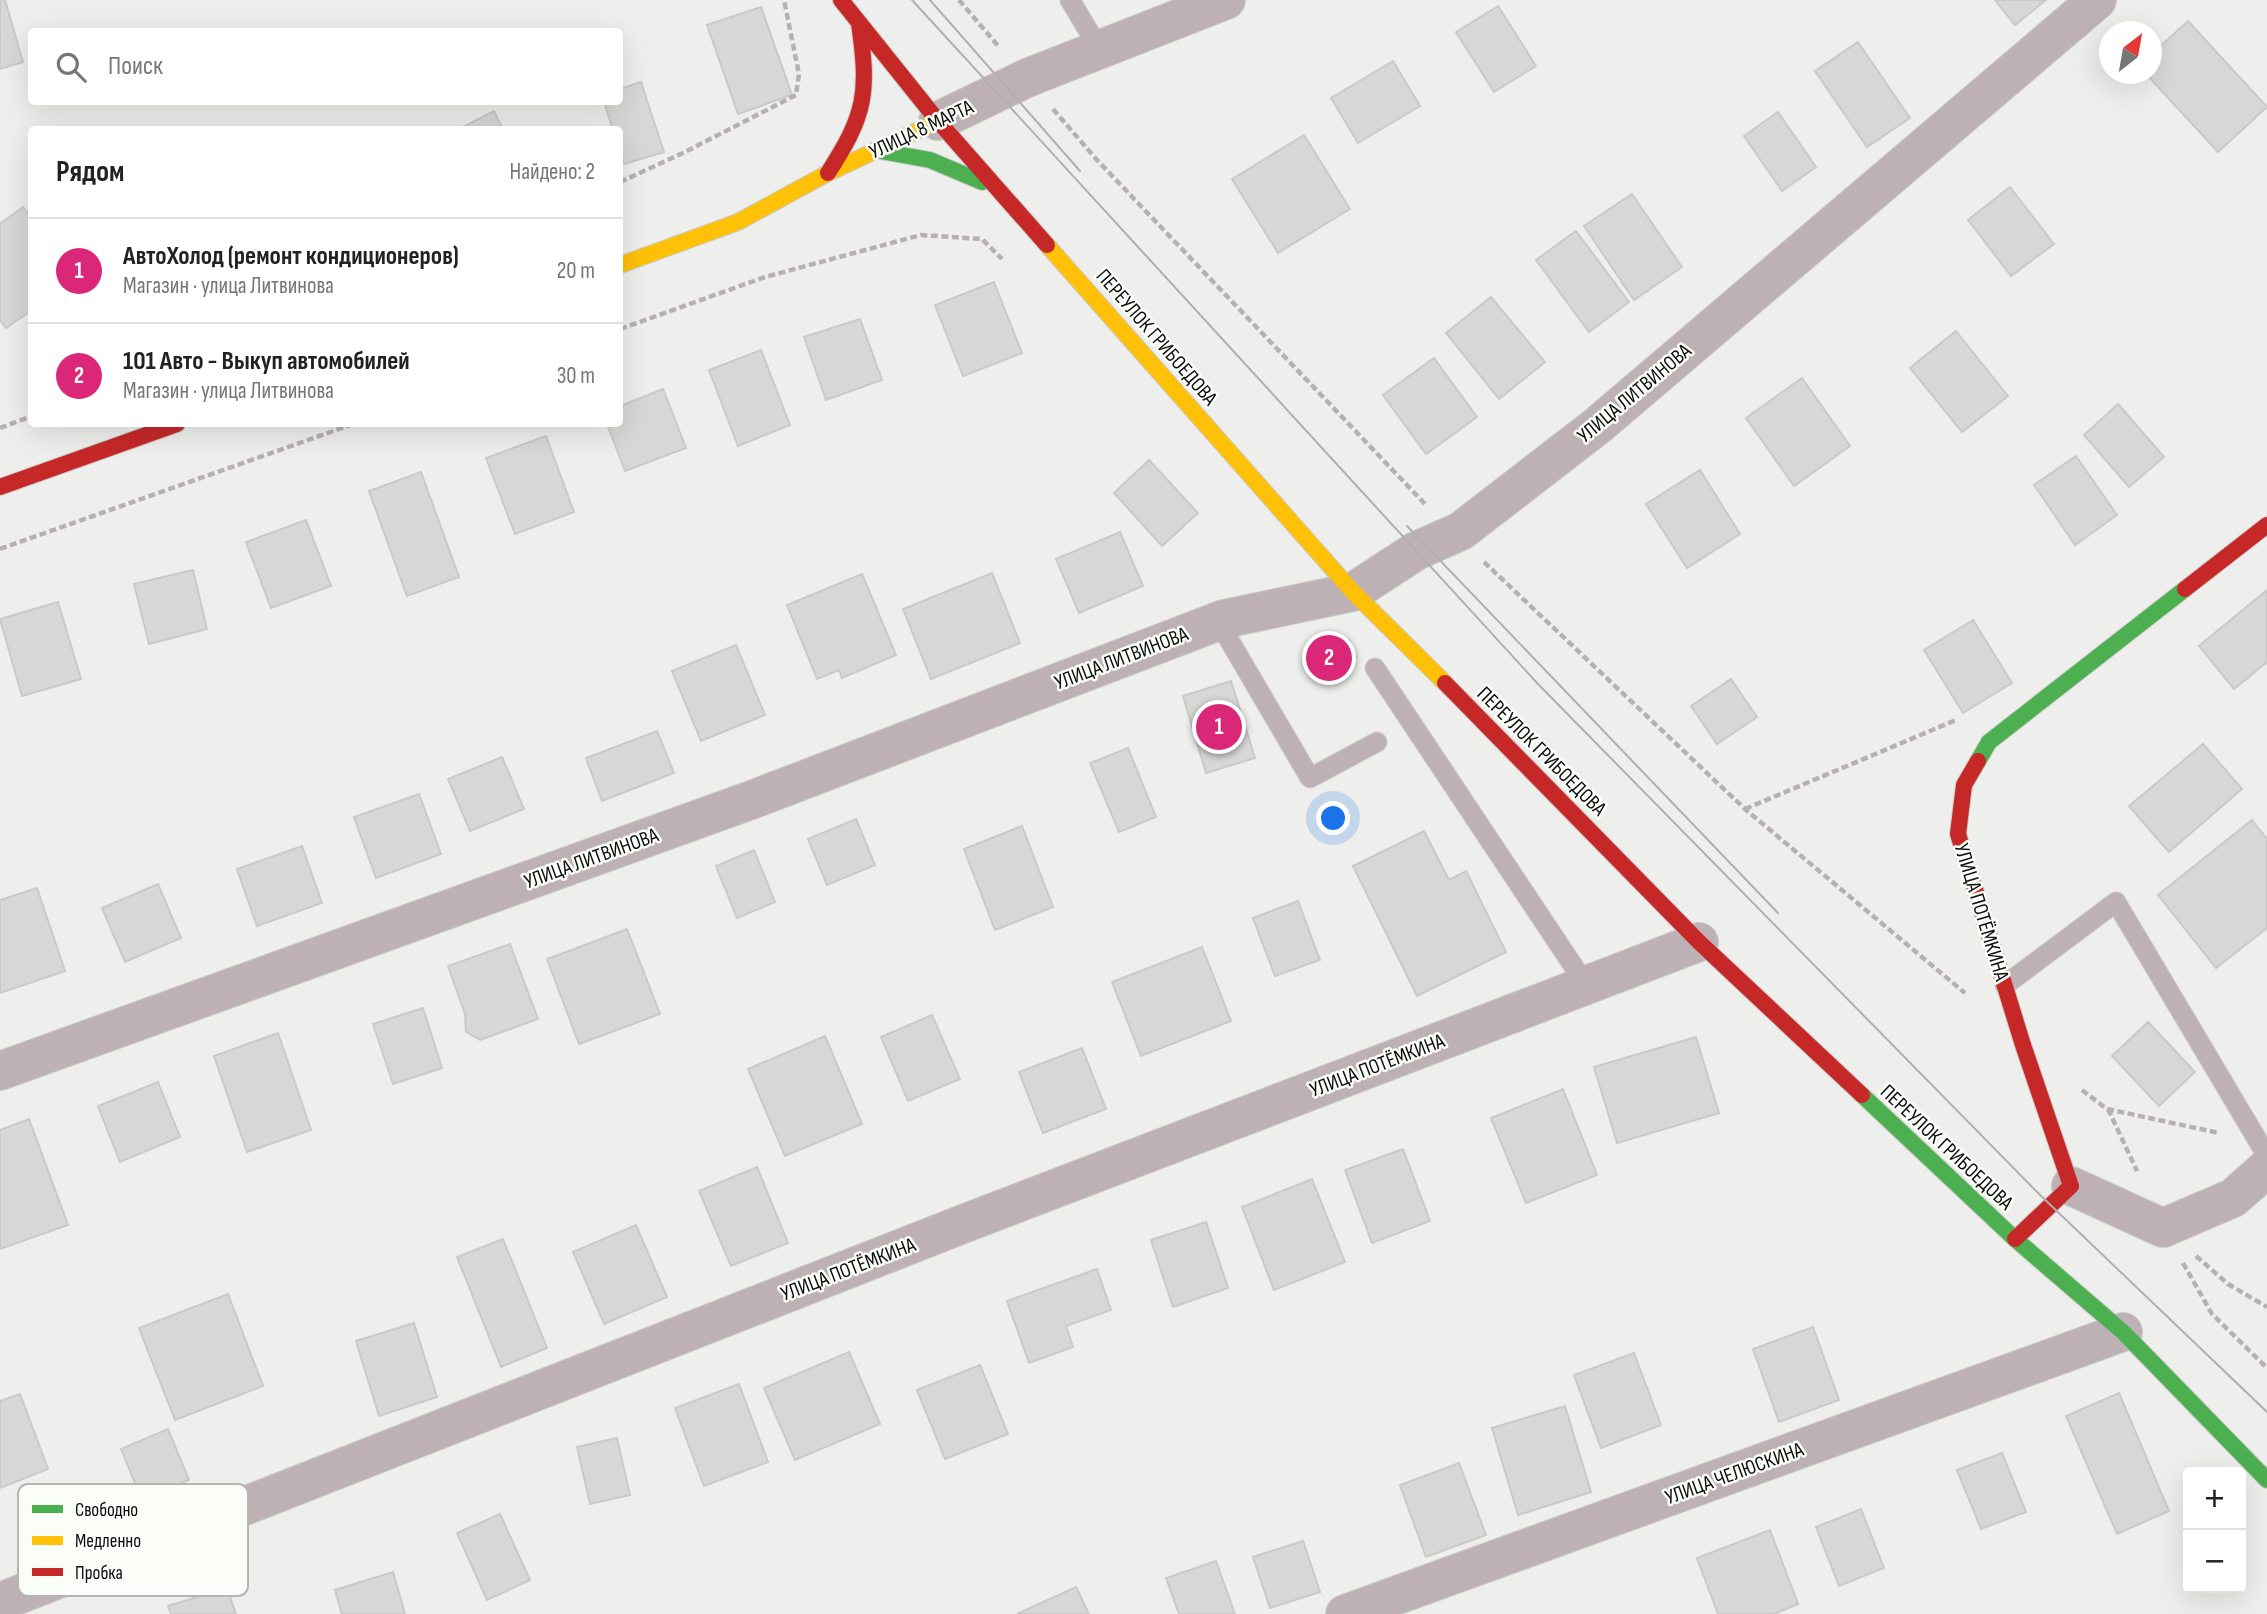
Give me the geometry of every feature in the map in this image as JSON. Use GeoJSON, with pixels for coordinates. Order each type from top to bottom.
{"type":"FeatureCollection","features":[{"type":"Feature","properties":{"kind":"street","name":"ПЕРЕУЛОК ГРИБОЕДОВА"},"geometry":{"type":"LineString","coordinates":[[841,0],[938,121],[1353,592],[1524,761],[1699,942],[2015,1240],[2123,1332],[2267,1480]]}},
{"type":"Feature","properties":{"kind":"street","name":"УЛИЦА 8 МАРТА"},"geometry":{"type":"LineString","coordinates":[[623,264],[738,222],[828,173],[1027,78],[1226,0]]}},
{"type":"Feature","properties":{"kind":"street","name":"УЛИЦА ЛИТВИНОВА"},"geometry":{"type":"LineString","coordinates":[[0,1071],[754,799],[1218,621],[1353,592],[1416,551],[1461,531],[1597,426],[2097,0]]}},
{"type":"Feature","properties":{"kind":"street"},"geometry":{"type":"LineString","coordinates":[[828,173],[856,128],[863,95],[865,62],[859,23]]}},
{"type":"Feature","properties":{"kind":"street"},"geometry":{"type":"LineString","coordinates":[[875,150],[909,152],[938,160],[1002,194]]}},
{"type":"Feature","properties":{"kind":"street"},"geometry":{"type":"LineString","coordinates":[[0,487],[169,427]]}},
{"type":"Feature","properties":{"kind":"street","name":"УЛИЦА ПОТЁМКИНА"},"geometry":{"type":"LineString","coordinates":[[2071,1186],[1958,834],[1964,785],[1989,742],[2267,525]]}},
{"type":"Feature","properties":{"kind":"street","name":"УЛИЦА ПОТЁМКИНА"},"geometry":{"type":"LineString","coordinates":[[248,1505],[976,1219],[1699,942]]}},
{"type":"Feature","properties":{"kind":"street"},"geometry":{"type":"LineString","coordinates":[[2015,1240],[2071,1186],[2163,1228],[2233,1198],[2264,1155]]}},
{"type":"Feature","properties":{"kind":"street","name":"УЛИЦА ЧЕЛЮСКИНА"},"geometry":{"type":"LineString","coordinates":[[1345,1614],[2123,1332]]}},
{"type":"Feature","properties":{"kind":"street","name":"УЛИЦА ПОТЁМКИНА"},"geometry":{"type":"LineString","coordinates":[[0,1602],[18,1595]]}},
{"type":"Feature","properties":{"kind":"lane"},"geometry":{"type":"LineString","coordinates":[[1070,0],[1100,50]]}},
{"type":"Feature","properties":{"kind":"lane"},"geometry":{"type":"LineString","coordinates":[[1218,621],[1310,778],[1377,742]]}},
{"type":"Feature","properties":{"kind":"lane"},"geometry":{"type":"LineString","coordinates":[[1375,668],[1586,985]]}},
{"type":"Feature","properties":{"kind":"lane"},"geometry":{"type":"LineString","coordinates":[[2005,985],[2116,902],[2264,1155]]}},
{"type":"Feature","properties":{"kind":"path"},"geometry":{"type":"LineString","coordinates":[[623,181],[796,95],[799,74],[784,0]]}},
{"type":"Feature","properties":{"kind":"path"},"geometry":{"type":"LineString","coordinates":[[1097,160],[1433,513],[1461,531],[1482,560],[1745,809],[1974,1000]]}},
{"type":"Feature","properties":{"kind":"path"},"geometry":{"type":"LineString","coordinates":[[623,328],[765,277],[921,235],[982,239],[1010,266]]}},
{"type":"Feature","properties":{"kind":"path"},"geometry":{"type":"LineString","coordinates":[[0,428],[28,418]]}},
{"type":"Feature","properties":{"kind":"path"},"geometry":{"type":"LineString","coordinates":[[0,549],[345,427]]}},
{"type":"Feature","properties":{"kind":"path"},"geometry":{"type":"LineString","coordinates":[[1745,809],[1961,718]]}},
{"type":"Feature","properties":{"kind":"path"},"geometry":{"type":"LineString","coordinates":[[2107,1108],[2264,1155]]}},
{"type":"Feature","properties":{"kind":"path"},"geometry":{"type":"LineString","coordinates":[[2163,1228],[2228,1284],[2267,1307]]}},
{"type":"Feature","properties":{"kind":"building"},"geometry":{"type":"Polygon","coordinates":[[[0,0],[5,0],[23,62],[0,69],[0,0]]]}},
{"type":"Feature","properties":{"kind":"building"},"geometry":{"type":"Polygon","coordinates":[[[1995,0],[2046,0],[2015,25],[1995,0]]]}},
{"type":"Feature","properties":{"kind":"building"},"geometry":{"type":"Polygon","coordinates":[[[1498,6],[1536,66],[1494,92],[1456,32],[1498,6]]]}},
{"type":"Feature","properties":{"kind":"building"},"geometry":{"type":"Polygon","coordinates":[[[761,7],[792,95],[738,114],[707,25],[761,7]]]}},
{"type":"Feature","properties":{"kind":"building"},"geometry":{"type":"Polygon","coordinates":[[[2188,21],[2267,107],[2218,152],[2155,84],[2162,84],[2162,45],[2188,21]]]}},
{"type":"Feature","properties":{"kind":"building"},"geometry":{"type":"Polygon","coordinates":[[[1858,42],[1910,118],[1867,147],[1815,71],[1858,42]]]}},
{"type":"Feature","properties":{"kind":"building"},"geometry":{"type":"Polygon","coordinates":[[[1393,61],[1420,106],[1358,143],[1331,98],[1393,61]]]}},
{"type":"Feature","properties":{"kind":"building"},"geometry":{"type":"Polygon","coordinates":[[[641,82],[664,152],[624,164],[623,126],[612,126],[605,105],[623,105],[623,88],[641,82]]]}},
{"type":"Feature","properties":{"kind":"building"},"geometry":{"type":"Polygon","coordinates":[[[494,111],[501,126],[465,126],[494,111]]]}},
{"type":"Feature","properties":{"kind":"building"},"geometry":{"type":"Polygon","coordinates":[[[1778,112],[1816,167],[1782,191],[1744,136],[1778,112]]]}},
{"type":"Feature","properties":{"kind":"building"},"geometry":{"type":"Polygon","coordinates":[[[1304,135],[1350,209],[1278,253],[1232,179],[1304,135]]]}},
{"type":"Feature","properties":{"kind":"building"},"geometry":{"type":"Polygon","coordinates":[[[2010,187],[2054,244],[2011,276],[1968,220],[2010,187]]]}},
{"type":"Feature","properties":{"kind":"building"},"geometry":{"type":"Polygon","coordinates":[[[1632,194],[1682,267],[1634,300],[1584,226],[1632,194]]]}},
{"type":"Feature","properties":{"kind":"building"},"geometry":{"type":"Polygon","coordinates":[[[23,207],[28,213],[28,313],[6,328],[0,320],[0,224],[23,207]]]}},
{"type":"Feature","properties":{"kind":"building"},"geometry":{"type":"Polygon","coordinates":[[[1576,231],[1629,302],[1589,332],[1536,260],[1576,231]]]}},
{"type":"Feature","properties":{"kind":"building"},"geometry":{"type":"Polygon","coordinates":[[[994,282],[1022,353],[963,376],[935,305],[994,282]]]}},
{"type":"Feature","properties":{"kind":"building"},"geometry":{"type":"Polygon","coordinates":[[[1491,297],[1545,362],[1499,399],[1446,333],[1491,297]]]}},
{"type":"Feature","properties":{"kind":"building"},"geometry":{"type":"Polygon","coordinates":[[[860,319],[882,380],[826,400],[804,337],[860,319]]]}},
{"type":"Feature","properties":{"kind":"building"},"geometry":{"type":"Polygon","coordinates":[[[1956,331],[2008,396],[1962,432],[1910,368],[1956,331]]]}},
{"type":"Feature","properties":{"kind":"building"},"geometry":{"type":"Polygon","coordinates":[[[761,350],[790,425],[738,446],[709,370],[761,350]]]}},
{"type":"Feature","properties":{"kind":"building"},"geometry":{"type":"Polygon","coordinates":[[[1434,358],[1477,417],[1426,454],[1383,395],[1434,358]]]}},
{"type":"Feature","properties":{"kind":"building"},"geometry":{"type":"Polygon","coordinates":[[[1802,378],[1850,446],[1794,486],[1746,418],[1802,378]]]}},
{"type":"Feature","properties":{"kind":"building"},"geometry":{"type":"Polygon","coordinates":[[[663,389],[686,448],[625,471],[608,427],[623,427],[623,405],[663,389]]]}},
{"type":"Feature","properties":{"kind":"building"},"geometry":{"type":"Polygon","coordinates":[[[2118,404],[2164,457],[2129,487],[2084,435],[2118,404]]]}},
{"type":"Feature","properties":{"kind":"building"},"geometry":{"type":"Polygon","coordinates":[[[546,436],[574,512],[515,534],[486,458],[546,436]]]}},
{"type":"Feature","properties":{"kind":"building"},"geometry":{"type":"Polygon","coordinates":[[[2076,456],[2117,515],[2075,545],[2034,485],[2076,456]]]}},
{"type":"Feature","properties":{"kind":"building"},"geometry":{"type":"Polygon","coordinates":[[[1149,460],[1198,513],[1162,546],[1114,493],[1149,460]]]}},
{"type":"Feature","properties":{"kind":"building"},"geometry":{"type":"Polygon","coordinates":[[[1700,470],[1740,534],[1687,568],[1646,504],[1700,470]]]}},
{"type":"Feature","properties":{"kind":"building"},"geometry":{"type":"Polygon","coordinates":[[[421,472],[459,577],[407,596],[369,491],[421,472]]]}},
{"type":"Feature","properties":{"kind":"building"},"geometry":{"type":"Polygon","coordinates":[[[306,520],[331,586],[271,608],[246,542],[306,520]]]}},
{"type":"Feature","properties":{"kind":"building"},"geometry":{"type":"Polygon","coordinates":[[[1120,532],[1143,586],[1079,613],[1056,559],[1120,532]]]}},
{"type":"Feature","properties":{"kind":"building"},"geometry":{"type":"Polygon","coordinates":[[[193,570],[207,629],[149,644],[134,584],[193,570]]]}},
{"type":"Feature","properties":{"kind":"building"},"geometry":{"type":"Polygon","coordinates":[[[992,573],[1020,643],[931,679],[903,609],[992,573]]]}},
{"type":"Feature","properties":{"kind":"building"},"geometry":{"type":"Polygon","coordinates":[[[862,574],[896,655],[842,678],[839,670],[817,679],[787,605],[862,574]]]}},
{"type":"Feature","properties":{"kind":"building"},"geometry":{"type":"Polygon","coordinates":[[[2267,590],[2267,662],[2234,689],[2199,646],[2267,590]]]}},
{"type":"Feature","properties":{"kind":"building"},"geometry":{"type":"Polygon","coordinates":[[[58,602],[81,679],[22,696],[0,619],[58,602]]]}},
{"type":"Feature","properties":{"kind":"building"},"geometry":{"type":"Polygon","coordinates":[[[1973,620],[2012,683],[1963,713],[1924,650],[1973,620]]]}},
{"type":"Feature","properties":{"kind":"building"},"geometry":{"type":"Polygon","coordinates":[[[1349,640],[1356,657],[1310,676],[1303,659],[1349,640]]]}},
{"type":"Feature","properties":{"kind":"building"},"geometry":{"type":"Polygon","coordinates":[[[736,645],[765,715],[701,741],[672,671],[736,645]]]}},
{"type":"Feature","properties":{"kind":"building"},"geometry":{"type":"Polygon","coordinates":[[[1731,679],[1757,717],[1717,744],[1691,706],[1731,679]]]}},
{"type":"Feature","properties":{"kind":"building"},"geometry":{"type":"Polygon","coordinates":[[[1231,681],[1255,758],[1206,773],[1183,696],[1231,681]]]}},
{"type":"Feature","properties":{"kind":"building"},"geometry":{"type":"Polygon","coordinates":[[[657,731],[674,773],[602,801],[586,758],[657,731]]]}},
{"type":"Feature","properties":{"kind":"building"},"geometry":{"type":"Polygon","coordinates":[[[2203,744],[2242,789],[2169,852],[2129,806],[2203,744]]]}},
{"type":"Feature","properties":{"kind":"building"},"geometry":{"type":"Polygon","coordinates":[[[1128,748],[1156,817],[1119,832],[1090,763],[1128,748]]]}},
{"type":"Feature","properties":{"kind":"building"},"geometry":{"type":"Polygon","coordinates":[[[502,757],[524,809],[470,831],[448,779],[502,757]]]}},
{"type":"Feature","properties":{"kind":"building"},"geometry":{"type":"Polygon","coordinates":[[[419,794],[441,854],[376,878],[354,817],[419,794]]]}},
{"type":"Feature","properties":{"kind":"building"},"geometry":{"type":"Polygon","coordinates":[[[856,819],[875,865],[827,885],[808,839],[856,819]]]}},
{"type":"Feature","properties":{"kind":"building"},"geometry":{"type":"Polygon","coordinates":[[[2252,820],[2267,839],[2267,928],[2216,968],[2158,895],[2252,820]]]}},
{"type":"Feature","properties":{"kind":"building"},"geometry":{"type":"Polygon","coordinates":[[[1022,826],[1053,907],[995,930],[964,849],[1022,826]]]}},
{"type":"Feature","properties":{"kind":"building"},"geometry":{"type":"Polygon","coordinates":[[[1424,831],[1449,880],[1466,871],[1506,952],[1417,996],[1353,866],[1424,831]]]}},
{"type":"Feature","properties":{"kind":"building"},"geometry":{"type":"Polygon","coordinates":[[[302,846],[322,903],[257,926],[237,869],[302,846]]]}},
{"type":"Feature","properties":{"kind":"building"},"geometry":{"type":"Polygon","coordinates":[[[754,850],[775,902],[737,918],[716,866],[754,850]]]}},
{"type":"Feature","properties":{"kind":"building"},"geometry":{"type":"Polygon","coordinates":[[[158,884],[181,938],[125,962],[102,908],[158,884]]]}},
{"type":"Feature","properties":{"kind":"building"},"geometry":{"type":"Polygon","coordinates":[[[37,888],[65,971],[0,993],[0,900],[37,888]]]}},
{"type":"Feature","properties":{"kind":"building"},"geometry":{"type":"Polygon","coordinates":[[[1298,901],[1320,960],[1275,976],[1253,918],[1298,901]]]}},
{"type":"Feature","properties":{"kind":"building"},"geometry":{"type":"Polygon","coordinates":[[[627,929],[660,1014],[579,1044],[547,959],[627,929]]]}},
{"type":"Feature","properties":{"kind":"building"},"geometry":{"type":"Polygon","coordinates":[[[510,944],[538,1019],[480,1040],[466,1032],[465,1014],[448,966],[510,944]]]}},
{"type":"Feature","properties":{"kind":"building"},"geometry":{"type":"Polygon","coordinates":[[[1202,947],[1231,1021],[1141,1056],[1112,982],[1202,947]]]}},
{"type":"Feature","properties":{"kind":"building"},"geometry":{"type":"Polygon","coordinates":[[[423,1008],[442,1068],[393,1084],[373,1024],[423,1008]]]}},
{"type":"Feature","properties":{"kind":"building"},"geometry":{"type":"Polygon","coordinates":[[[932,1015],[960,1079],[908,1101],[881,1037],[932,1015]]]}},
{"type":"Feature","properties":{"kind":"building"},"geometry":{"type":"Polygon","coordinates":[[[2148,1022],[2195,1072],[2159,1106],[2112,1056],[2148,1022]]]}},
{"type":"Feature","properties":{"kind":"building"},"geometry":{"type":"Polygon","coordinates":[[[278,1033],[311,1130],[247,1152],[214,1056],[278,1033]]]}},
{"type":"Feature","properties":{"kind":"building"},"geometry":{"type":"Polygon","coordinates":[[[825,1036],[862,1124],[785,1156],[748,1069],[825,1036]]]}},
{"type":"Feature","properties":{"kind":"building"},"geometry":{"type":"Polygon","coordinates":[[[1696,1037],[1719,1113],[1617,1143],[1594,1067],[1696,1037]]]}},
{"type":"Feature","properties":{"kind":"building"},"geometry":{"type":"Polygon","coordinates":[[[1082,1048],[1106,1109],[1043,1133],[1019,1072],[1082,1048]]]}},
{"type":"Feature","properties":{"kind":"building"},"geometry":{"type":"Polygon","coordinates":[[[158,1082],[180,1137],[120,1162],[98,1106],[158,1082]]]}},
{"type":"Feature","properties":{"kind":"building"},"geometry":{"type":"Polygon","coordinates":[[[1563,1089],[1597,1175],[1526,1203],[1491,1118],[1563,1089]]]}},
{"type":"Feature","properties":{"kind":"building"},"geometry":{"type":"Polygon","coordinates":[[[29,1119],[68,1225],[0,1249],[0,1130],[29,1119]]]}},
{"type":"Feature","properties":{"kind":"building"},"geometry":{"type":"Polygon","coordinates":[[[1403,1149],[1430,1221],[1372,1243],[1345,1170],[1403,1149]]]}},
{"type":"Feature","properties":{"kind":"building"},"geometry":{"type":"Polygon","coordinates":[[[757,1167],[788,1243],[731,1266],[699,1191],[757,1167]]]}},
{"type":"Feature","properties":{"kind":"building"},"geometry":{"type":"Polygon","coordinates":[[[1312,1179],[1345,1262],[1274,1290],[1242,1207],[1312,1179]]]}},
{"type":"Feature","properties":{"kind":"building"},"geometry":{"type":"Polygon","coordinates":[[[1206,1222],[1228,1288],[1173,1307],[1151,1240],[1206,1222]]]}},
{"type":"Feature","properties":{"kind":"building"},"geometry":{"type":"Polygon","coordinates":[[[636,1225],[667,1297],[604,1324],[573,1252],[636,1225]]]}},
{"type":"Feature","properties":{"kind":"building"},"geometry":{"type":"Polygon","coordinates":[[[503,1239],[547,1348],[501,1367],[457,1257],[503,1239]]]}},
{"type":"Feature","properties":{"kind":"building"},"geometry":{"type":"Polygon","coordinates":[[[1097,1269],[1111,1310],[1066,1326],[1073,1347],[1029,1363],[1007,1301],[1097,1269]]]}},
{"type":"Feature","properties":{"kind":"building"},"geometry":{"type":"Polygon","coordinates":[[[228,1294],[263,1386],[175,1420],[139,1328],[228,1294]]]}},
{"type":"Feature","properties":{"kind":"building"},"geometry":{"type":"Polygon","coordinates":[[[414,1323],[437,1397],[379,1416],[356,1341],[414,1323]]]}},
{"type":"Feature","properties":{"kind":"building"},"geometry":{"type":"Polygon","coordinates":[[[1813,1327],[1839,1400],[1779,1422],[1753,1349],[1813,1327]]]}},
{"type":"Feature","properties":{"kind":"building"},"geometry":{"type":"Polygon","coordinates":[[[849,1352],[880,1424],[795,1460],[764,1388],[849,1352]]]}},
{"type":"Feature","properties":{"kind":"building"},"geometry":{"type":"Polygon","coordinates":[[[1634,1353],[1661,1425],[1601,1448],[1574,1375],[1634,1353]]]}},
{"type":"Feature","properties":{"kind":"building"},"geometry":{"type":"Polygon","coordinates":[[[980,1365],[1008,1434],[945,1459],[917,1390],[980,1365]]]}},
{"type":"Feature","properties":{"kind":"building"},"geometry":{"type":"Polygon","coordinates":[[[739,1384],[768,1462],[704,1486],[675,1408],[739,1384]]]}},
{"type":"Feature","properties":{"kind":"building"},"geometry":{"type":"Polygon","coordinates":[[[2119,1393],[2169,1511],[2117,1534],[2066,1416],[2119,1393]]]}},
{"type":"Feature","properties":{"kind":"building"},"geometry":{"type":"Polygon","coordinates":[[[20,1394],[48,1469],[0,1488],[0,1401],[20,1394]]]}},
{"type":"Feature","properties":{"kind":"building"},"geometry":{"type":"Polygon","coordinates":[[[1565,1406],[1591,1492],[1518,1515],[1492,1428],[1565,1406]]]}},
{"type":"Feature","properties":{"kind":"building"},"geometry":{"type":"Polygon","coordinates":[[[168,1429],[189,1480],[180,1484],[135,1484],[121,1449],[168,1429]]]}},
{"type":"Feature","properties":{"kind":"building"},"geometry":{"type":"Polygon","coordinates":[[[617,1438],[630,1495],[590,1504],[577,1447],[617,1438]]]}},
{"type":"Feature","properties":{"kind":"building"},"geometry":{"type":"Polygon","coordinates":[[[2002,1453],[2026,1512],[1981,1529],[1957,1470],[2002,1453]]]}},
{"type":"Feature","properties":{"kind":"building"},"geometry":{"type":"Polygon","coordinates":[[[1459,1463],[1486,1535],[1426,1557],[1400,1485],[1459,1463]]]}},
{"type":"Feature","properties":{"kind":"building"},"geometry":{"type":"Polygon","coordinates":[[[1861,1509],[1884,1568],[1839,1586],[1816,1527],[1861,1509]]]}},
{"type":"Feature","properties":{"kind":"building"},"geometry":{"type":"Polygon","coordinates":[[[500,1514],[530,1580],[487,1600],[457,1533],[500,1514]]]}},
{"type":"Feature","properties":{"kind":"building"},"geometry":{"type":"Polygon","coordinates":[[[1770,1530],[1798,1604],[1774,1614],[1718,1614],[1697,1558],[1770,1530]]]}},
{"type":"Feature","properties":{"kind":"building"},"geometry":{"type":"Polygon","coordinates":[[[1303,1541],[1320,1592],[1270,1608],[1253,1557],[1303,1541]]]}},
{"type":"Feature","properties":{"kind":"building"},"geometry":{"type":"Polygon","coordinates":[[[1216,1561],[1235,1614],[1179,1614],[1166,1578],[1216,1561]]]}},
{"type":"Feature","properties":{"kind":"building"},"geometry":{"type":"Polygon","coordinates":[[[393,1572],[405,1614],[342,1614],[335,1590],[393,1572]]]}},
{"type":"Feature","properties":{"kind":"building"},"geometry":{"type":"Polygon","coordinates":[[[1076,1587],[1089,1614],[1017,1614],[1076,1587]]]}},
{"type":"Feature","properties":{"kind":"building"},"geometry":{"type":"Polygon","coordinates":[[[201,1596],[230,1596],[236,1614],[171,1614],[168,1606],[201,1596]]]}},
{"type":"Feature","properties":{"kind":"tram line"},"geometry":{"type":"LineString","coordinates":[[912,0],[1538,684],[2039,1194],[2267,1412]]}},
{"type":"Feature","properties":{"kind":"tram line"},"geometry":{"type":"LineString","coordinates":[[930,0],[1080,171]]}},
{"type":"Feature","properties":{"kind":"tram line"},"geometry":{"type":"LineString","coordinates":[[1407,526],[1778,913]]}},
{"type":"Feature","properties":{"kind":"traffic: fast"},"geometry":{"type":"LineString","coordinates":[[875,150],[930,160],[982,182]]}},
{"type":"Feature","properties":{"kind":"traffic: fast"},"geometry":{"type":"LineString","coordinates":[[1978,761],[1989,742],[2185,589]]}},
{"type":"Feature","properties":{"kind":"traffic: fast"},"geometry":{"type":"LineString","coordinates":[[1862,1095],[2015,1239],[2123,1332],[2267,1480]]}},
{"type":"Feature","properties":{"kind":"traffic: slow"},"geometry":{"type":"LineString","coordinates":[[623,264],[738,222],[828,173],[938,121]]}},
{"type":"Feature","properties":{"kind":"traffic: slow"},"geometry":{"type":"LineString","coordinates":[[1047,245],[1353,592],[1445,683]]}},
{"type":"Feature","properties":{"kind":"traffic: jam"},"geometry":{"type":"LineString","coordinates":[[841,0],[938,121],[1047,245]]}},
{"type":"Feature","properties":{"kind":"traffic: jam"},"geometry":{"type":"LineString","coordinates":[[828,173],[850,135],[862,102],[864,68],[859,23]]}},
{"type":"Feature","properties":{"kind":"traffic: jam"},"geometry":{"type":"LineString","coordinates":[[0,487],[169,427]]}},
{"type":"Feature","properties":{"kind":"traffic: jam"},"geometry":{"type":"LineString","coordinates":[[2185,589],[2267,525]]}},
{"type":"Feature","properties":{"kind":"traffic: jam"},"geometry":{"type":"LineString","coordinates":[[1445,683],[1699,942],[1862,1095]]}},
{"type":"Feature","properties":{"kind":"traffic: jam"},"geometry":{"type":"LineString","coordinates":[[1978,761],[1964,785],[1958,834],[2023,1045],[2071,1186],[2015,1239]]}},
{"type":"Feature","properties":{"kind":"place","name":"101 Авто - Выкуп автомобилей"},"geometry":{"type":"Point","coordinates":[1329,658]}},
{"type":"Feature","properties":{"kind":"place","name":"АвтоХолод (ремонт кондиционеров)"},"geometry":{"type":"Point","coordinates":[1219,727]}}]}
